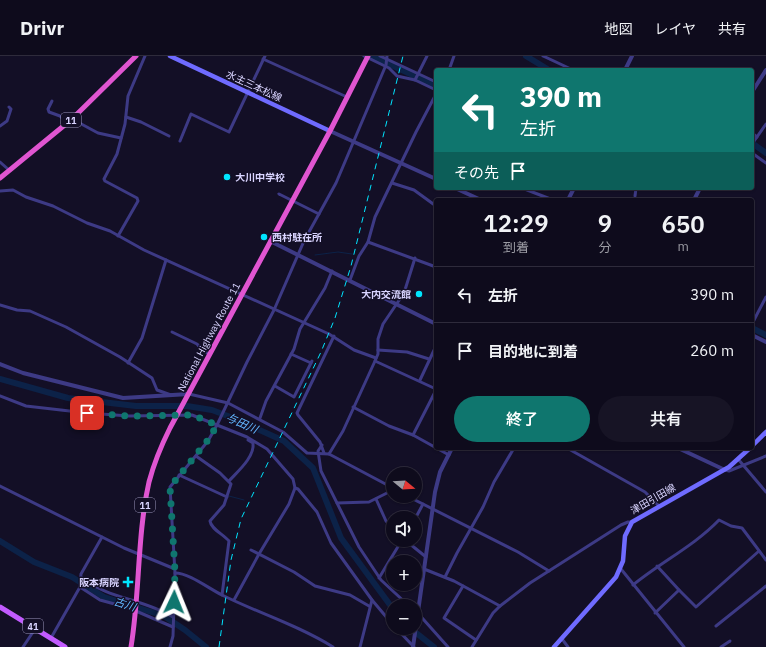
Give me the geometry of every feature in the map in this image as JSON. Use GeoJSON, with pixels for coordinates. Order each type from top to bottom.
{"type":"FeatureCollection","features":[{"type":"Feature","properties":{"kind":"highway","name":"11"},"geometry":{"type":"LineString","coordinates":[[0,178],[68,123],[136,56]]}},
{"type":"Feature","properties":{"kind":"highway","name":"National Highway Route 11"},"geometry":{"type":"LineString","coordinates":[[131,647],[149,482],[159,452],[209,354],[330,131],[367,57]]}},
{"type":"Feature","properties":{"kind":"main road","name":"水主三本松線"},"geometry":{"type":"LineString","coordinates":[[170,56],[246,93],[330,131]]}},
{"type":"Feature","properties":{"kind":"main road"},"geometry":{"type":"LineString","coordinates":[[754,444],[766,432]]}},
{"type":"Feature","properties":{"kind":"main road","name":"津田引田線"},"geometry":{"type":"LineString","coordinates":[[554,647],[612,583],[620,569],[625,536],[632,522],[725,470],[748,450]]}},
{"type":"Feature","properties":{"kind":"main road","name":"41"},"geometry":{"type":"LineString","coordinates":[[0,607],[66,647]]}},
{"type":"Feature","properties":{"kind":"street"},"geometry":{"type":"LineString","coordinates":[[118,236],[138,201],[137,198],[105,181],[104,179],[117,154],[126,117],[128,96],[145,56]]}},
{"type":"Feature","properties":{"kind":"street"},"geometry":{"type":"LineString","coordinates":[[380,56],[434,81]]}},
{"type":"Feature","properties":{"kind":"street"},"geometry":{"type":"LineString","coordinates":[[415,80],[427,56]]}},
{"type":"Feature","properties":{"kind":"street"},"geometry":{"type":"LineString","coordinates":[[450,68],[454,56]]}},
{"type":"Feature","properties":{"kind":"street"},"geometry":{"type":"LineString","coordinates":[[543,56],[569,68]]}},
{"type":"Feature","properties":{"kind":"street"},"geometry":{"type":"LineString","coordinates":[[626,68],[632,56]]}},
{"type":"Feature","properties":{"kind":"street"},"geometry":{"type":"LineString","coordinates":[[367,57],[385,66],[398,76],[415,80],[434,89]]}},
{"type":"Feature","properties":{"kind":"street"},"geometry":{"type":"LineString","coordinates":[[180,142],[191,114],[229,132],[246,93],[264,58],[347,97]]}},
{"type":"Feature","properties":{"kind":"street"},"geometry":{"type":"LineString","coordinates":[[170,647],[173,626],[175,570],[170,490],[171,485],[196,456],[217,424],[274,310],[304,241],[336,183],[387,58]]}},
{"type":"Feature","properties":{"kind":"street"},"geometry":{"type":"LineString","coordinates":[[754,89],[766,70]]}},
{"type":"Feature","properties":{"kind":"street"},"geometry":{"type":"LineString","coordinates":[[350,280],[359,256],[368,242],[375,217],[434,98]]}},
{"type":"Feature","properties":{"kind":"street"},"geometry":{"type":"LineString","coordinates":[[52,101],[48,109],[49,112],[60,116],[68,123]]}},
{"type":"Feature","properties":{"kind":"street"},"geometry":{"type":"LineString","coordinates":[[0,126],[7,121],[11,109],[9,107]]}},
{"type":"Feature","properties":{"kind":"street"},"geometry":{"type":"LineString","coordinates":[[126,117],[141,122],[169,136]]}},
{"type":"Feature","properties":{"kind":"street"},"geometry":{"type":"LineString","coordinates":[[72,119],[98,133],[120,138]]}},
{"type":"Feature","properties":{"kind":"street"},"geometry":{"type":"LineString","coordinates":[[754,141],[766,124]]}},
{"type":"Feature","properties":{"kind":"street"},"geometry":{"type":"LineString","coordinates":[[330,131],[434,179]]}},
{"type":"Feature","properties":{"kind":"street"},"geometry":{"type":"LineString","coordinates":[[754,154],[766,163]]}},
{"type":"Feature","properties":{"kind":"street"},"geometry":{"type":"LineString","coordinates":[[0,162],[9,170]]}},
{"type":"Feature","properties":{"kind":"street"},"geometry":{"type":"LineString","coordinates":[[392,183],[414,190],[434,205]]}},
{"type":"Feature","properties":{"kind":"street"},"geometry":{"type":"LineString","coordinates":[[0,191],[13,190],[118,236],[166,260],[334,336],[354,350],[434,388]]}},
{"type":"Feature","properties":{"kind":"street"},"geometry":{"type":"LineString","coordinates":[[458,190],[476,198]]}},
{"type":"Feature","properties":{"kind":"street"},"geometry":{"type":"LineString","coordinates":[[527,190],[548,198]]}},
{"type":"Feature","properties":{"kind":"street"},"geometry":{"type":"LineString","coordinates":[[634,196],[636,190]]}},
{"type":"Feature","properties":{"kind":"street"},"geometry":{"type":"LineString","coordinates":[[279,194],[319,214]]}},
{"type":"Feature","properties":{"kind":"street"},"geometry":{"type":"LineString","coordinates":[[270,241],[299,254],[434,323]]}},
{"type":"Feature","properties":{"kind":"street"},"geometry":{"type":"LineString","coordinates":[[368,242],[434,266]]}},
{"type":"Feature","properties":{"kind":"street"},"geometry":{"type":"LineString","coordinates":[[329,454],[343,431],[376,360],[378,339],[383,324],[404,293],[415,258]]}},
{"type":"Feature","properties":{"kind":"street"},"geometry":{"type":"LineString","coordinates":[[128,363],[142,338],[166,260]]}},
{"type":"Feature","properties":{"kind":"street"},"geometry":{"type":"LineString","coordinates":[[260,418],[266,401],[291,354],[303,323],[325,288],[332,271]]}},
{"type":"Feature","properties":{"kind":"street"},"geometry":{"type":"LineString","coordinates":[[754,320],[766,296]]}},
{"type":"Feature","properties":{"kind":"street"},"geometry":{"type":"LineString","coordinates":[[0,305],[38,314],[66,327],[152,378],[157,390],[171,395]]}},
{"type":"Feature","properties":{"kind":"street"},"geometry":{"type":"LineString","coordinates":[[172,332],[197,344],[203,351],[209,354]]}},
{"type":"Feature","properties":{"kind":"street"},"geometry":{"type":"LineString","coordinates":[[324,453],[322,445],[297,413],[334,336]]}},
{"type":"Feature","properties":{"kind":"street"},"geometry":{"type":"LineString","coordinates":[[754,336],[766,342]]}},
{"type":"Feature","properties":{"kind":"street"},"geometry":{"type":"LineString","coordinates":[[378,350],[407,352],[429,359]]}},
{"type":"Feature","properties":{"kind":"street"},"geometry":{"type":"LineString","coordinates":[[420,380],[434,350]]}},
{"type":"Feature","properties":{"kind":"street"},"geometry":{"type":"LineString","coordinates":[[275,386],[294,397],[311,362],[291,354]]}},
{"type":"Feature","properties":{"kind":"street"},"geometry":{"type":"LineString","coordinates":[[0,364],[23,373],[123,398],[171,395],[227,404],[260,418],[287,435],[307,453],[329,454],[386,485]]}},
{"type":"Feature","properties":{"kind":"street"},"geometry":{"type":"LineString","coordinates":[[413,435],[434,393]]}},
{"type":"Feature","properties":{"kind":"street"},"geometry":{"type":"LineString","coordinates":[[0,396],[26,406],[111,416],[192,415],[247,437],[267,449],[294,478],[295,488],[293,496],[281,519],[259,554],[234,600]]}},
{"type":"Feature","properties":{"kind":"street"},"geometry":{"type":"LineString","coordinates":[[353,407],[389,426],[413,435],[434,447]]}},
{"type":"Feature","properties":{"kind":"street"},"geometry":{"type":"LineString","coordinates":[[229,481],[243,466],[253,449],[253,443],[247,437]]}},
{"type":"Feature","properties":{"kind":"street"},"geometry":{"type":"LineString","coordinates":[[322,445],[318,453],[321,471],[336,503],[359,547],[379,578],[402,599]]}},
{"type":"Feature","properties":{"kind":"street"},"geometry":{"type":"LineString","coordinates":[[440,450],[449,455]]}},
{"type":"Feature","properties":{"kind":"street"},"geometry":{"type":"LineString","coordinates":[[418,599],[438,482],[451,450]]}},
{"type":"Feature","properties":{"kind":"street"},"geometry":{"type":"LineString","coordinates":[[445,578],[483,507],[500,470],[513,450]]}},
{"type":"Feature","properties":{"kind":"street"},"geometry":{"type":"LineString","coordinates":[[570,450],[644,492],[659,506]]}},
{"type":"Feature","properties":{"kind":"street"},"geometry":{"type":"LineString","coordinates":[[682,450],[729,471],[766,456]]}},
{"type":"Feature","properties":{"kind":"street"},"geometry":{"type":"LineString","coordinates":[[196,456],[231,484],[224,505],[210,521],[212,527],[223,534],[229,541],[222,595]]}},
{"type":"Feature","properties":{"kind":"street"},"geometry":{"type":"LineString","coordinates":[[738,459],[766,492]]}},
{"type":"Feature","properties":{"kind":"street"},"geometry":{"type":"LineString","coordinates":[[179,475],[227,497]]}},
{"type":"Feature","properties":{"kind":"street"},"geometry":{"type":"LineString","coordinates":[[0,486],[102,537],[185,574],[222,595],[318,638],[333,647]]}},
{"type":"Feature","properties":{"kind":"street"},"geometry":{"type":"LineString","coordinates":[[295,488],[298,489],[317,512],[331,543],[372,600],[386,617]]}},
{"type":"Feature","properties":{"kind":"street"},"geometry":{"type":"LineString","coordinates":[[336,503],[360,502],[376,499],[386,493]]}},
{"type":"Feature","properties":{"kind":"street"},"geometry":{"type":"LineString","coordinates":[[376,499],[386,521]]}},
{"type":"Feature","properties":{"kind":"street"},"geometry":{"type":"LineString","coordinates":[[419,511],[423,504],[434,509],[518,552],[549,571]]}},
{"type":"Feature","properties":{"kind":"street"},"geometry":{"type":"LineString","coordinates":[[633,585],[657,566],[698,541],[719,520],[731,526],[742,528],[766,560]]}},
{"type":"Feature","properties":{"kind":"street"},"geometry":{"type":"LineString","coordinates":[[472,647],[493,613],[500,606],[549,571],[621,525],[632,522]]}},
{"type":"Feature","properties":{"kind":"street"},"geometry":{"type":"LineString","coordinates":[[51,638],[80,587],[81,578],[102,537]]}},
{"type":"Feature","properties":{"kind":"street"},"geometry":{"type":"LineString","coordinates":[[379,578],[399,547]]}},
{"type":"Feature","properties":{"kind":"street"},"geometry":{"type":"LineString","coordinates":[[412,547],[426,557]]}},
{"type":"Feature","properties":{"kind":"street"},"geometry":{"type":"LineString","coordinates":[[252,550],[294,572],[315,586],[350,595],[369,606]]}},
{"type":"Feature","properties":{"kind":"street"},"geometry":{"type":"LineString","coordinates":[[657,566],[696,607],[759,551]]}},
{"type":"Feature","properties":{"kind":"street"},"geometry":{"type":"LineString","coordinates":[[424,569],[463,586],[500,606]]}},
{"type":"Feature","properties":{"kind":"street"},"geometry":{"type":"LineString","coordinates":[[620,569],[684,647]]}},
{"type":"Feature","properties":{"kind":"street"},"geometry":{"type":"LineString","coordinates":[[81,578],[102,591],[137,602],[173,618]]}},
{"type":"Feature","properties":{"kind":"street"},"geometry":{"type":"LineString","coordinates":[[463,586],[444,618],[476,640]]}},
{"type":"Feature","properties":{"kind":"street"},"geometry":{"type":"LineString","coordinates":[[716,626],[766,586]]}},
{"type":"Feature","properties":{"kind":"street"},"geometry":{"type":"LineString","coordinates":[[80,587],[100,600],[136,611],[173,626]]}},
{"type":"Feature","properties":{"kind":"street"},"geometry":{"type":"LineString","coordinates":[[655,612],[679,590]]}},
{"type":"Feature","properties":{"kind":"street"},"geometry":{"type":"LineString","coordinates":[[360,647],[369,606],[372,600]]}},
{"type":"Feature","properties":{"kind":"street"},"geometry":{"type":"LineString","coordinates":[[422,618],[448,647]]}},
{"type":"Feature","properties":{"kind":"street"},"geometry":{"type":"LineString","coordinates":[[23,647],[36,628]]}},
{"type":"Feature","properties":{"kind":"street"},"geometry":{"type":"LineString","coordinates":[[403,635],[413,646]]}},
{"type":"Feature","properties":{"kind":"street"},"geometry":{"type":"LineString","coordinates":[[413,646],[415,635]]}},
{"type":"Feature","properties":{"kind":"street"},"geometry":{"type":"LineString","coordinates":[[562,639],[568,647]]}},
{"type":"Feature","properties":{"kind":"street"},"geometry":{"type":"LineString","coordinates":[[724,646],[730,642]]}},
{"type":"Feature","properties":{"kind":"waterway"},"geometry":{"type":"LineString","coordinates":[[372,56],[434,85]]}},
{"type":"Feature","properties":{"kind":"waterway"},"geometry":{"type":"LineString","coordinates":[[526,56],[546,68]]}},
{"type":"Feature","properties":{"kind":"waterway"},"geometry":{"type":"LineString","coordinates":[[754,144],[766,153]]}},
{"type":"Feature","properties":{"kind":"waterway"},"geometry":{"type":"LineString","coordinates":[[315,255],[338,252],[352,254]]}},
{"type":"Feature","properties":{"kind":"waterway"},"geometry":{"type":"LineString","coordinates":[[754,329],[766,335]]}},
{"type":"Feature","properties":{"kind":"waterway","name":"与田川"},"geometry":{"type":"LineString","coordinates":[[0,379],[68,398],[136,406],[187,406],[212,410],[284,441],[313,468],[341,538],[386,599]]}},
{"type":"Feature","properties":{"kind":"waterway"},"geometry":{"type":"LineString","coordinates":[[229,496],[244,500]]}},
{"type":"Feature","properties":{"kind":"waterway","name":"古川"},"geometry":{"type":"LineString","coordinates":[[0,541],[34,562],[72,577],[104,597],[164,616],[185,630],[206,647]]}},
{"type":"Feature","properties":{"kind":"waterway","name":"与田川"},"geometry":{"type":"LineString","coordinates":[[419,635],[434,647]]}},
{"type":"Feature","properties":{"kind":"railway"},"geometry":{"type":"LineString","coordinates":[[219,647],[231,560],[241,519],[321,352],[335,318],[351,266],[403,56]]}},
{"type":"Feature","properties":{"kind":"place","name":"大川中学校"},"geometry":{"type":"Point","coordinates":[227,177]}},
{"type":"Feature","properties":{"kind":"place","name":"西村駐在所"},"geometry":{"type":"Point","coordinates":[264,237]}},
{"type":"Feature","properties":{"kind":"place","name":"大内交流館"},"geometry":{"type":"Point","coordinates":[419,294]}},
{"type":"Feature","properties":{"kind":"place","name":"阪本病院"},"geometry":{"type":"Point","coordinates":[128,582]}},
{"type":"Feature","properties":{"kind":"route"},"geometry":{"type":"LineString","coordinates":[[87,413],[111,416],[192,415],[217,425],[196,456],[170,487],[175,572],[174,602]]}}]}
